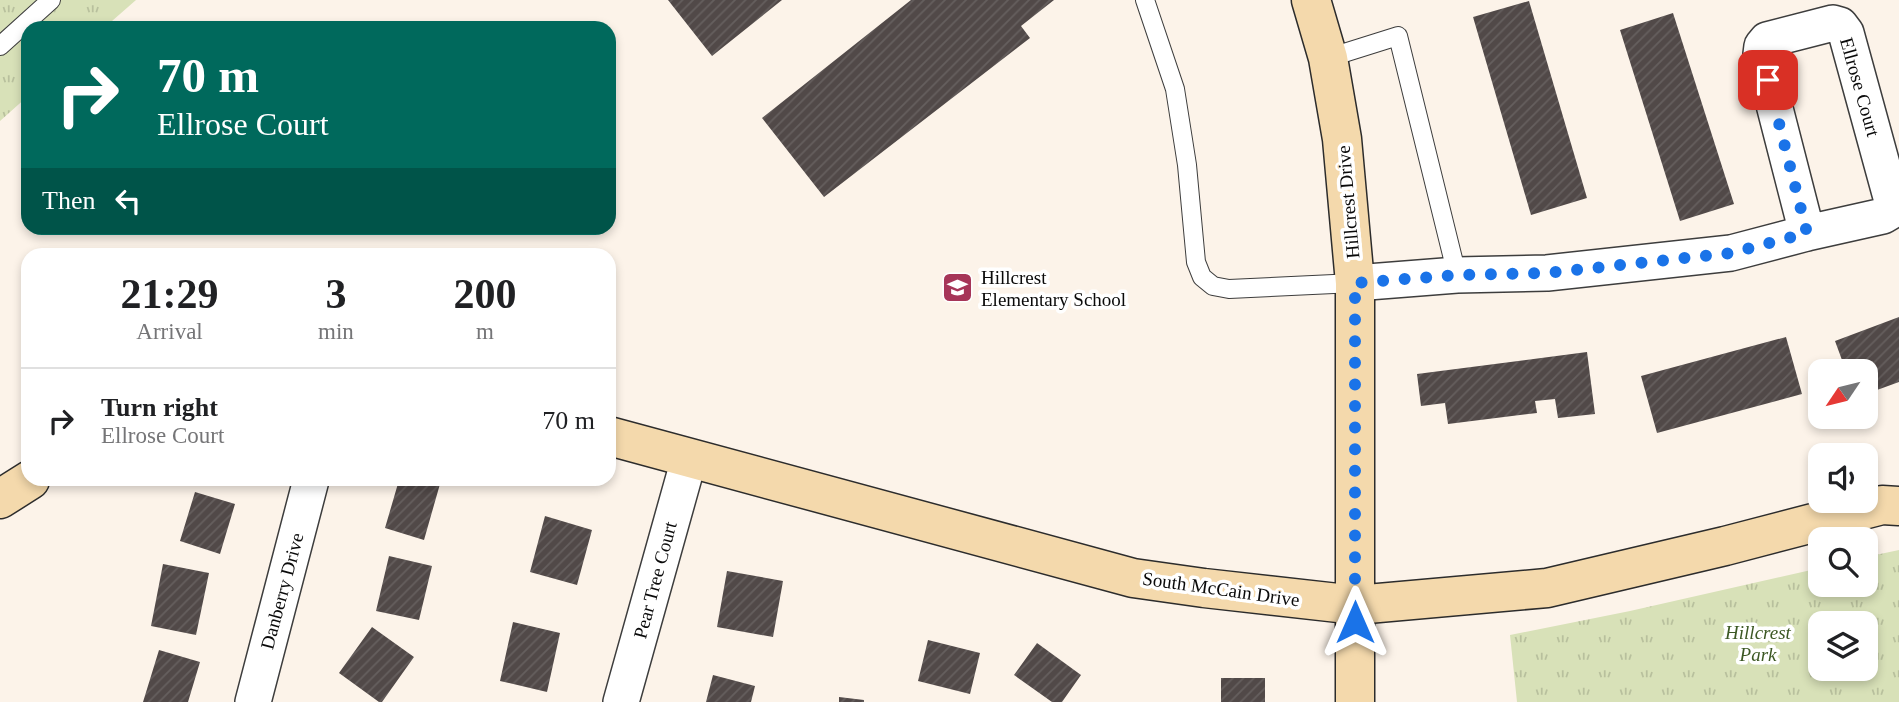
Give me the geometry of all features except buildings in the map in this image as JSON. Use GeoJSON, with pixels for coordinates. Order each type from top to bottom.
{"type":"FeatureCollection","features":[{"type":"Feature","properties":{"kind":"street","name":"Hillcrest Drive"},"geometry":{"type":"LineString","coordinates":[[1311,0],[1328,58],[1342,139],[1355,283],[1355,702]]}},
{"type":"Feature","properties":{"kind":"street","name":"Ellrose Court"},"geometry":{"type":"LineString","coordinates":[[1355,283],[1457,275],[1547,273],[1731,253],[1883,216],[1891,211],[1892,201],[1846,33],[1840,25],[1833,23],[1767,40],[1762,46],[1761,54],[1807,233]]}},
{"type":"Feature","properties":{"kind":"street","name":"South McCain Drive"},"geometry":{"type":"LineString","coordinates":[[616,438],[1133,578],[1356,606],[1547,588],[1725,546],[1893,501]]}},
{"type":"Feature","properties":{"kind":"street","name":"Pear Tree Court"},"geometry":{"type":"LineString","coordinates":[[621,702],[689,459]]}},
{"type":"Feature","properties":{"kind":"street"},"geometry":{"type":"LineString","coordinates":[[0,499],[21,486]]}},
{"type":"Feature","properties":{"kind":"street","name":"Danberry Drive"},"geometry":{"type":"LineString","coordinates":[[253,702],[309,486]]}},
{"type":"Feature","properties":{"kind":"lane"},"geometry":{"type":"LineString","coordinates":[[28,21],[51,0]]}},
{"type":"Feature","properties":{"kind":"lane"},"geometry":{"type":"LineString","coordinates":[[1145,0],[1175,89],[1187,165],[1196,262],[1202,277],[1213,286],[1229,289],[1355,283]]}},
{"type":"Feature","properties":{"kind":"lane"},"geometry":{"type":"LineString","coordinates":[[0,46],[21,27]]}},
{"type":"Feature","properties":{"kind":"lane"},"geometry":{"type":"LineString","coordinates":[[1328,58],[1398,36],[1457,275]]}},
{"type":"Feature","properties":{"kind":"green space"},"geometry":{"type":"Polygon","coordinates":[[[0,0],[136,0],[112,21],[21,21],[21,102],[0,121],[0,0]]]}},
{"type":"Feature","properties":{"kind":"green space","name":"Hillcrest Park"},"geometry":{"type":"Polygon","coordinates":[[[1899,550],[1899,702],[1517,702],[1510,635],[1808,571],[1808,597],[1878,597],[1878,554],[1899,550]]]}},
{"type":"Feature","properties":{"kind":"place","name":"Hillcrest Elementary School"},"geometry":{"type":"Point","coordinates":[958,288]}},
{"type":"Feature","properties":{"kind":"route"},"geometry":{"type":"LineString","coordinates":[[1355,622],[1355,283],[1457,275],[1547,273],[1731,253],[1807,233],[1768,80]]}}]}
